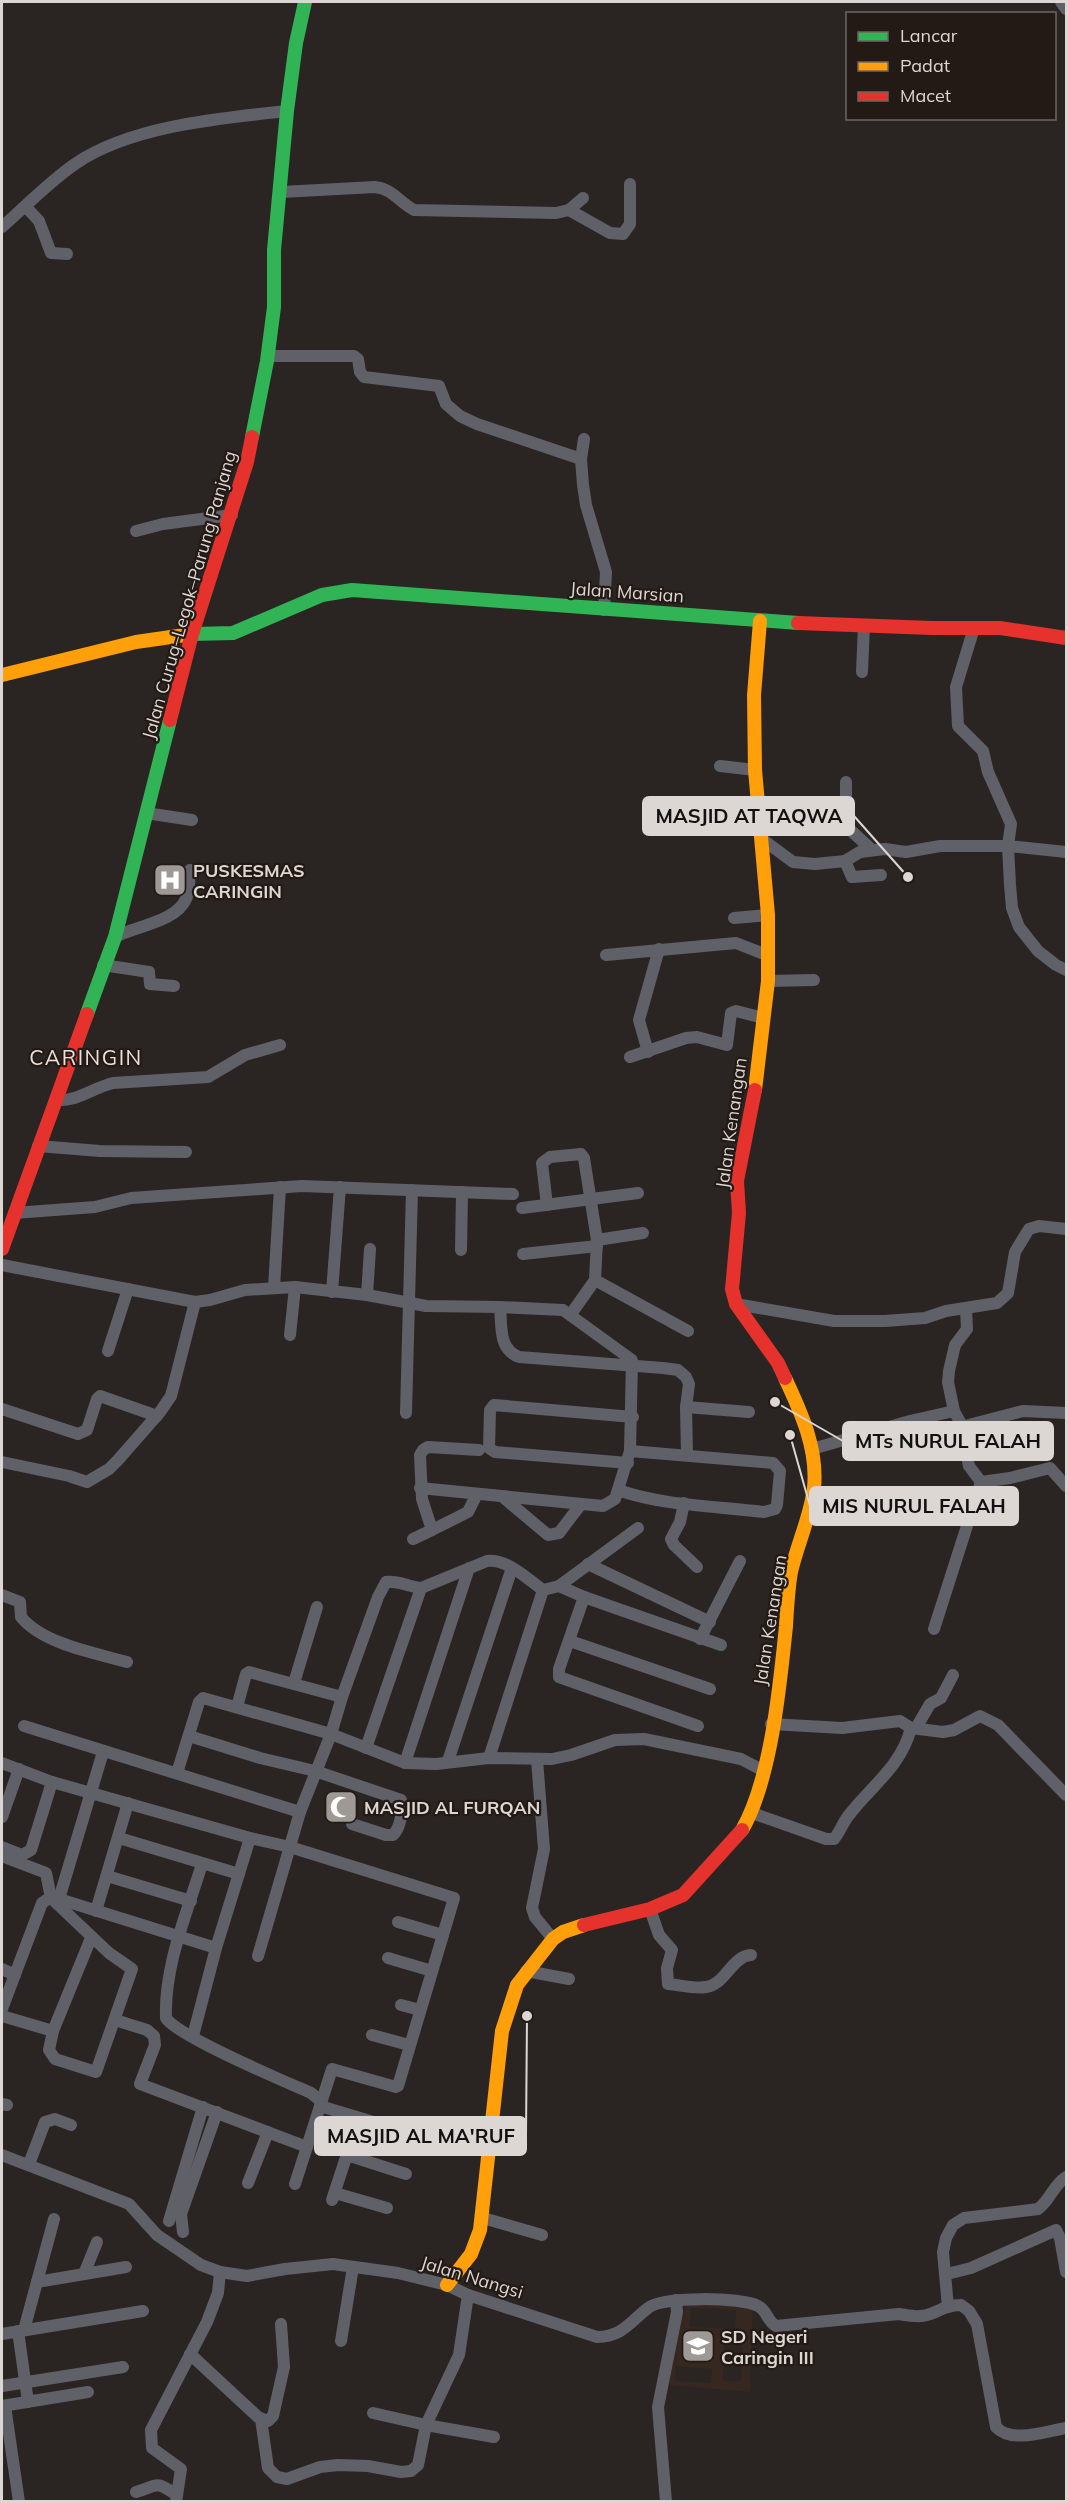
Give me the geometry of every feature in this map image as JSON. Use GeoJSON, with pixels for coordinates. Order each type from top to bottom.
{"type":"FeatureCollection","features":[{"type":"Feature","properties":{"kind":"street","name":"Jalan Curug–Legok–Parung Panjang"},"geometry":{"type":"LineString","coordinates":[[2,1249],[115,936],[192,634],[247,462],[268,356],[274,307],[274,250],[287,111],[296,43],[305,2]]}},
{"type":"Feature","properties":{"kind":"street"},"geometry":{"type":"LineString","coordinates":[[1061,2],[1066,9]]}},
{"type":"Feature","properties":{"kind":"street"},"geometry":{"type":"LineString","coordinates":[[2,226],[75,164],[124,140],[192,123],[287,111]]}},
{"type":"Feature","properties":{"kind":"street"},"geometry":{"type":"LineString","coordinates":[[569,210],[610,233],[623,234],[630,224],[630,184]]}},
{"type":"Feature","properties":{"kind":"street"},"geometry":{"type":"LineString","coordinates":[[281,192],[375,187],[393,192],[405,206],[414,210],[544,213],[569,210],[583,198]]}},
{"type":"Feature","properties":{"kind":"street"},"geometry":{"type":"LineString","coordinates":[[26,207],[39,221],[51,253],[67,254]]}},
{"type":"Feature","properties":{"kind":"street"},"geometry":{"type":"LineString","coordinates":[[268,356],[354,356],[358,359],[360,372],[364,377],[439,386],[446,404],[468,420],[581,459]]}},
{"type":"Feature","properties":{"kind":"street"},"geometry":{"type":"LineString","coordinates":[[585,439],[581,459],[586,505],[606,572],[604,610]]}},
{"type":"Feature","properties":{"kind":"street"},"geometry":{"type":"LineString","coordinates":[[136,531],[163,524],[231,516]]}},
{"type":"Feature","properties":{"kind":"street","name":"Jalan Marsian"},"geometry":{"type":"LineString","coordinates":[[2,675],[136,642],[192,634],[226,634],[241,631],[319,596],[342,591],[676,613],[760,621],[1000,628],[1066,638]]}},
{"type":"Feature","properties":{"kind":"street","name":"Jalan Kenangan"},"geometry":{"type":"LineString","coordinates":[[447,2285],[471,2258],[483,2218],[502,2031],[517,1985],[553,1939],[563,1932],[603,1919],[650,1909],[682,1895],[695,1884],[738,1838],[752,1813],[764,1771],[781,1671],[791,1573],[814,1488],[812,1449],[800,1410],[778,1363],[736,1304],[732,1289],[739,1213],[737,1181],[754,1094],[768,981],[768,915],[756,770],[754,695],[760,621]]}},
{"type":"Feature","properties":{"kind":"street"},"geometry":{"type":"LineString","coordinates":[[862,672],[864,625]]}},
{"type":"Feature","properties":{"kind":"street"},"geometry":{"type":"LineString","coordinates":[[974,628],[956,687],[957,722],[960,730],[974,740],[983,751],[988,772],[1011,824],[1008,846],[1012,908],[1019,927],[1038,951],[1066,970]]}},
{"type":"Feature","properties":{"kind":"street"},"geometry":{"type":"LineString","coordinates":[[720,765],[756,770]]}},
{"type":"Feature","properties":{"kind":"street"},"geometry":{"type":"LineString","coordinates":[[846,782],[846,826],[872,850]]}},
{"type":"Feature","properties":{"kind":"street"},"geometry":{"type":"LineString","coordinates":[[146,813],[192,820]]}},
{"type":"Feature","properties":{"kind":"street"},"geometry":{"type":"LineString","coordinates":[[762,839],[793,862],[815,864],[845,861],[860,852],[872,850],[906,852],[940,846],[1008,846],[1066,852]]}},
{"type":"Feature","properties":{"kind":"street"},"geometry":{"type":"LineString","coordinates":[[845,861],[852,877],[880,875]]}},
{"type":"Feature","properties":{"kind":"street"},"geometry":{"type":"LineString","coordinates":[[115,936],[150,925],[179,908],[187,897],[190,870]]}},
{"type":"Feature","properties":{"kind":"street"},"geometry":{"type":"LineString","coordinates":[[734,918],[768,915]]}},
{"type":"Feature","properties":{"kind":"street"},"geometry":{"type":"LineString","coordinates":[[606,955],[736,943],[769,956]]}},
{"type":"Feature","properties":{"kind":"street"},"geometry":{"type":"LineString","coordinates":[[648,1052],[639,1020],[659,949]]}},
{"type":"Feature","properties":{"kind":"street"},"geometry":{"type":"LineString","coordinates":[[104,965],[149,972],[150,984],[174,986]]}},
{"type":"Feature","properties":{"kind":"street"},"geometry":{"type":"LineString","coordinates":[[768,981],[814,980]]}},
{"type":"Feature","properties":{"kind":"street"},"geometry":{"type":"LineString","coordinates":[[630,1057],[686,1038],[697,1037],[727,1045],[731,1013],[736,1011],[762,1018]]}},
{"type":"Feature","properties":{"kind":"street"},"geometry":{"type":"LineString","coordinates":[[55,1100],[81,1097],[113,1083],[208,1077],[245,1055],[280,1045]]}},
{"type":"Feature","properties":{"kind":"street"},"geometry":{"type":"LineString","coordinates":[[38,1146],[186,1152]]}},
{"type":"Feature","properties":{"kind":"street"},"geometry":{"type":"LineString","coordinates":[[547,1204],[543,1163],[550,1157],[581,1154],[584,1158],[597,1243],[595,1280],[571,1314]]}},
{"type":"Feature","properties":{"kind":"street"},"geometry":{"type":"LineString","coordinates":[[274,1288],[280,1187]]}},
{"type":"Feature","properties":{"kind":"street"},"geometry":{"type":"LineString","coordinates":[[14,1213],[95,1207],[131,1198],[280,1187],[340,1187],[513,1194]]}},
{"type":"Feature","properties":{"kind":"street"},"geometry":{"type":"LineString","coordinates":[[332,1292],[340,1187]]}},
{"type":"Feature","properties":{"kind":"street"},"geometry":{"type":"LineString","coordinates":[[406,1413],[412,1190]]}},
{"type":"Feature","properties":{"kind":"street"},"geometry":{"type":"LineString","coordinates":[[460,1250],[462,1192]]}},
{"type":"Feature","properties":{"kind":"street"},"geometry":{"type":"LineString","coordinates":[[522,1208],[591,1201],[638,1193]]}},
{"type":"Feature","properties":{"kind":"street"},"geometry":{"type":"LineString","coordinates":[[736,1304],[834,1321],[885,1321],[925,1318],[946,1311],[997,1303],[1008,1293],[1015,1252],[1029,1229],[1039,1226],[1066,1229]]}},
{"type":"Feature","properties":{"kind":"street"},"geometry":{"type":"LineString","coordinates":[[524,1254],[597,1243],[643,1233]]}},
{"type":"Feature","properties":{"kind":"street"},"geometry":{"type":"LineString","coordinates":[[367,1294],[370,1249]]}},
{"type":"Feature","properties":{"kind":"street"},"geometry":{"type":"LineString","coordinates":[[2,1265],[195,1302],[245,1290],[295,1287],[367,1294],[408,1303],[443,1307],[554,1308],[571,1314],[632,1360],[633,1417],[629,1457],[615,1499],[608,1505],[504,1498],[420,1488]]}},
{"type":"Feature","properties":{"kind":"street"},"geometry":{"type":"LineString","coordinates":[[595,1280],[688,1331]]}},
{"type":"Feature","properties":{"kind":"street"},"geometry":{"type":"LineString","coordinates":[[290,1335],[295,1287]]}},
{"type":"Feature","properties":{"kind":"street"},"geometry":{"type":"LineString","coordinates":[[108,1352],[128,1289]]}},
{"type":"Feature","properties":{"kind":"street"},"geometry":{"type":"LineString","coordinates":[[2,1462],[87,1482],[109,1469],[157,1416],[171,1396],[195,1302]]}},
{"type":"Feature","properties":{"kind":"street"},"geometry":{"type":"LineString","coordinates":[[500,1307],[503,1344],[512,1354],[519,1357],[663,1368],[681,1372],[688,1384],[687,1454]]}},
{"type":"Feature","properties":{"kind":"street"},"geometry":{"type":"LineString","coordinates":[[966,1309],[967,1329],[955,1345],[948,1382],[954,1411],[961,1426],[969,1466],[981,1482]]}},
{"type":"Feature","properties":{"kind":"street"},"geometry":{"type":"LineString","coordinates":[[2,1409],[78,1434],[87,1430],[96,1399],[100,1396],[157,1416]]}},
{"type":"Feature","properties":{"kind":"street"},"geometry":{"type":"LineString","coordinates":[[618,1490],[645,1499],[770,1512],[777,1505],[780,1471],[773,1463],[687,1454],[629,1457],[495,1452],[489,1448],[490,1410],[494,1405],[633,1417]]}},
{"type":"Feature","properties":{"kind":"street"},"geometry":{"type":"LineString","coordinates":[[686,1407],[748,1412]]}},
{"type":"Feature","properties":{"kind":"street"},"geometry":{"type":"LineString","coordinates":[[812,1449],[954,1411]]}},
{"type":"Feature","properties":{"kind":"street"},"geometry":{"type":"LineString","coordinates":[[961,1426],[1023,1411],[1066,1413]]}},
{"type":"Feature","properties":{"kind":"street"},"geometry":{"type":"LineString","coordinates":[[432,1530],[420,1488],[420,1455],[423,1450],[435,1447],[479,1450]]}},
{"type":"Feature","properties":{"kind":"street"},"geometry":{"type":"LineString","coordinates":[[981,1482],[1010,1478],[1050,1468],[1066,1486]]}},
{"type":"Feature","properties":{"kind":"street"},"geometry":{"type":"LineString","coordinates":[[934,1629],[953,1576],[981,1482]]}},
{"type":"Feature","properties":{"kind":"street"},"geometry":{"type":"LineString","coordinates":[[413,1539],[468,1512],[477,1494]]}},
{"type":"Feature","properties":{"kind":"street"},"geometry":{"type":"LineString","coordinates":[[504,1498],[545,1534],[551,1536],[558,1533],[581,1504]]}},
{"type":"Feature","properties":{"kind":"street"},"geometry":{"type":"LineString","coordinates":[[684,1503],[680,1522],[671,1539],[674,1545],[697,1567]]}},
{"type":"Feature","properties":{"kind":"street"},"geometry":{"type":"LineString","coordinates":[[258,1956],[300,1812],[331,1734],[378,1597],[386,1582],[396,1581],[409,1587],[421,1588],[487,1561],[497,1560],[506,1563],[543,1590],[559,1586],[638,1528]]}},
{"type":"Feature","properties":{"kind":"street"},"geometry":{"type":"LineString","coordinates":[[700,1639],[740,1561]]}},
{"type":"Feature","properties":{"kind":"street"},"geometry":{"type":"LineString","coordinates":[[588,1564],[710,1622]]}},
{"type":"Feature","properties":{"kind":"street"},"geometry":{"type":"LineString","coordinates":[[405,1763],[469,1568]]}},
{"type":"Feature","properties":{"kind":"street"},"geometry":{"type":"LineString","coordinates":[[442,1762],[512,1568]]}},
{"type":"Feature","properties":{"kind":"street"},"geometry":{"type":"LineString","coordinates":[[559,1586],[721,1645]]}},
{"type":"Feature","properties":{"kind":"street"},"geometry":{"type":"LineString","coordinates":[[366,1748],[421,1588]]}},
{"type":"Feature","properties":{"kind":"street"},"geometry":{"type":"LineString","coordinates":[[489,1758],[543,1590]]}},
{"type":"Feature","properties":{"kind":"street"},"geometry":{"type":"LineString","coordinates":[[2,1595],[20,1602],[21,1617],[41,1633],[77,1648],[127,1662]]}},
{"type":"Feature","properties":{"kind":"street"},"geometry":{"type":"LineString","coordinates":[[584,1597],[558,1675],[562,1679],[698,1726]]}},
{"type":"Feature","properties":{"kind":"street"},"geometry":{"type":"LineString","coordinates":[[294,1683],[317,1607]]}},
{"type":"Feature","properties":{"kind":"street"},"geometry":{"type":"LineString","coordinates":[[570,1641],[710,1689]]}},
{"type":"Feature","properties":{"kind":"street"},"geometry":{"type":"LineString","coordinates":[[237,1707],[248,1672],[342,1697]]}},
{"type":"Feature","properties":{"kind":"street"},"geometry":{"type":"LineString","coordinates":[[752,1813],[826,1839],[834,1839],[847,1817],[891,1768],[913,1728],[930,1704],[942,1698],[953,1675]]}},
{"type":"Feature","properties":{"kind":"street"},"geometry":{"type":"LineString","coordinates":[[177,1773],[201,1700],[207,1698],[331,1734],[405,1763],[489,1758],[537,1760],[562,1758],[615,1740],[644,1739],[741,1759],[764,1771]]}},
{"type":"Feature","properties":{"kind":"street"},"geometry":{"type":"LineString","coordinates":[[771,1724],[842,1728],[900,1721],[913,1728],[943,1732],[954,1730],[980,1716],[989,1719],[1066,1795]]}},
{"type":"Feature","properties":{"kind":"street"},"geometry":{"type":"LineString","coordinates":[[24,1726],[300,1812]]}},
{"type":"Feature","properties":{"kind":"street"},"geometry":{"type":"LineString","coordinates":[[189,1736],[260,1758],[315,1771],[401,1800],[398,1830],[393,1835],[386,1836],[352,1824]]}},
{"type":"Feature","properties":{"kind":"street"},"geometry":{"type":"LineString","coordinates":[[55,1898],[103,1752]]}},
{"type":"Feature","properties":{"kind":"street"},"geometry":{"type":"LineString","coordinates":[[537,1760],[544,1849],[532,1908],[535,1917],[553,1939]]}},
{"type":"Feature","properties":{"kind":"street"},"geometry":{"type":"LineString","coordinates":[[2,1763],[52,1782],[250,1838],[290,1847],[454,1898],[397,2088],[332,2069],[295,2184]]}},
{"type":"Feature","properties":{"kind":"street"},"geometry":{"type":"LineString","coordinates":[[2,1816],[19,1769]]}},
{"type":"Feature","properties":{"kind":"street"},"geometry":{"type":"LineString","coordinates":[[2,1847],[22,1855],[30,1852],[52,1782]]}},
{"type":"Feature","properties":{"kind":"street"},"geometry":{"type":"LineString","coordinates":[[96,1911],[128,1803]]}},
{"type":"Feature","properties":{"kind":"street"},"geometry":{"type":"LineString","coordinates":[[119,1838],[239,1874]]}},
{"type":"Feature","properties":{"kind":"street"},"geometry":{"type":"LineString","coordinates":[[193,2036],[216,1948],[250,1838]]}},
{"type":"Feature","properties":{"kind":"street"},"geometry":{"type":"LineString","coordinates":[[2,1856],[46,1873],[55,1898],[91,1938],[132,1969],[96,2072],[52,2056],[49,2050],[53,2031],[91,1938]]}},
{"type":"Feature","properties":{"kind":"street"},"geometry":{"type":"LineString","coordinates":[[202,1864],[179,1937],[167,1988],[166,2018],[174,2027],[232,2057],[311,2093],[321,2103],[359,2118],[407,2132]]}},
{"type":"Feature","properties":{"kind":"street"},"geometry":{"type":"LineString","coordinates":[[107,1876],[190,1901]]}},
{"type":"Feature","properties":{"kind":"street"},"geometry":{"type":"LineString","coordinates":[[2,2008],[42,1903],[55,1898],[216,1948]]}},
{"type":"Feature","properties":{"kind":"street"},"geometry":{"type":"LineString","coordinates":[[650,1909],[659,1935],[672,1950],[667,1968],[668,1984],[707,1987],[714,1984],[743,1955],[751,1954]]}},
{"type":"Feature","properties":{"kind":"street"},"geometry":{"type":"LineString","coordinates":[[398,1922],[442,1935]]}},
{"type":"Feature","properties":{"kind":"street"},"geometry":{"type":"LineString","coordinates":[[388,1958],[432,1971]]}},
{"type":"Feature","properties":{"kind":"street"},"geometry":{"type":"LineString","coordinates":[[2,1970],[15,1975]]}},
{"type":"Feature","properties":{"kind":"street"},"geometry":{"type":"LineString","coordinates":[[526,1971],[569,1979]]}},
{"type":"Feature","properties":{"kind":"street"},"geometry":{"type":"LineString","coordinates":[[401,2005],[420,2010]]}},
{"type":"Feature","properties":{"kind":"street"},"geometry":{"type":"LineString","coordinates":[[2,2016],[53,2031]]}},
{"type":"Feature","properties":{"kind":"street"},"geometry":{"type":"LineString","coordinates":[[115,2020],[147,2030],[154,2036],[155,2045],[140,2084],[307,2147]]}},
{"type":"Feature","properties":{"kind":"street"},"geometry":{"type":"LineString","coordinates":[[372,2035],[409,2046]]}},
{"type":"Feature","properties":{"kind":"street"},"geometry":{"type":"LineString","coordinates":[[169,2221],[210,2110]]}},
{"type":"Feature","properties":{"kind":"street"},"geometry":{"type":"LineString","coordinates":[[183,2232],[181,2214],[210,2110]]}},
{"type":"Feature","properties":{"kind":"street"},"geometry":{"type":"LineString","coordinates":[[359,2118],[334,2197],[387,2208]]}},
{"type":"Feature","properties":{"kind":"street"},"geometry":{"type":"LineString","coordinates":[[29,2164],[45,2122],[55,2119],[71,2125]]}},
{"type":"Feature","properties":{"kind":"street"},"geometry":{"type":"LineString","coordinates":[[248,2183],[268,2132]]}},
{"type":"Feature","properties":{"kind":"street","name":"Jalan Nangsi"},"geometry":{"type":"LineString","coordinates":[[2,2155],[129,2204],[165,2241],[185,2255],[220,2272],[247,2276],[333,2264],[398,2273],[447,2285],[468,2295],[597,2337],[606,2337],[626,2329],[649,2306],[676,2300],[748,2302],[762,2308],[770,2322],[776,2326],[878,2318],[899,2314],[909,2317],[932,2314],[948,2307]]}},
{"type":"Feature","properties":{"kind":"street"},"geometry":{"type":"LineString","coordinates":[[347,2155],[406,2174]]}},
{"type":"Feature","properties":{"kind":"street"},"geometry":{"type":"LineString","coordinates":[[1066,2177],[1053,2189],[1042,2207],[1038,2209],[964,2218],[953,2225],[946,2238],[944,2252],[948,2307],[961,2305],[976,2320],[994,2423],[999,2430],[1009,2434],[1032,2434],[1066,2428]]}},
{"type":"Feature","properties":{"kind":"street"},"geometry":{"type":"LineString","coordinates":[[483,2218],[542,2235]]}},
{"type":"Feature","properties":{"kind":"street"},"geometry":{"type":"LineString","coordinates":[[28,2402],[21,2331],[54,2219]]}},
{"type":"Feature","properties":{"kind":"street"},"geometry":{"type":"LineString","coordinates":[[947,2274],[971,2268],[1061,2228],[1060,2238],[1066,2272]]}},
{"type":"Feature","properties":{"kind":"street"},"geometry":{"type":"LineString","coordinates":[[84,2274],[98,2242]]}},
{"type":"Feature","properties":{"kind":"street"},"geometry":{"type":"LineString","coordinates":[[37,2282],[126,2267]]}},
{"type":"Feature","properties":{"kind":"street"},"geometry":{"type":"LineString","coordinates":[[341,2341],[353,2267]]}},
{"type":"Feature","properties":{"kind":"street"},"geometry":{"type":"LineString","coordinates":[[177,2498],[181,2469],[152,2448],[151,2430],[216,2301],[220,2272]]}},
{"type":"Feature","properties":{"kind":"street"},"geometry":{"type":"LineString","coordinates":[[261,2419],[268,2468],[277,2476],[287,2479],[320,2467],[338,2465],[368,2466],[401,2472],[411,2471],[418,2465],[426,2425],[459,2355],[468,2295]]}},
{"type":"Feature","properties":{"kind":"street"},"geometry":{"type":"LineString","coordinates":[[666,2502],[658,2407],[676,2320],[676,2300]]}},
{"type":"Feature","properties":{"kind":"street"},"geometry":{"type":"LineString","coordinates":[[2,2334],[143,2312]]}},
{"type":"Feature","properties":{"kind":"street"},"geometry":{"type":"LineString","coordinates":[[190,2354],[261,2419],[268,2421],[273,2416],[284,2367],[281,2324]]}},
{"type":"Feature","properties":{"kind":"street"},"geometry":{"type":"LineString","coordinates":[[2,2386],[123,2367]]}},
{"type":"Feature","properties":{"kind":"street"},"geometry":{"type":"LineString","coordinates":[[19,2502],[4,2427],[3,2406],[88,2392]]}},
{"type":"Feature","properties":{"kind":"street"},"geometry":{"type":"LineString","coordinates":[[373,2413],[494,2437]]}},
{"type":"Feature","properties":{"kind":"street"},"geometry":{"type":"LineString","coordinates":[[136,2492],[160,2484],[177,2498]]}},
{"type":"Feature","properties":{"kind":"shaded area","name":"SD Negeri Caringin III"},"geometry":{"type":"Polygon","coordinates":[[[686,2304],[753,2306],[750,2392],[670,2385],[669,2361],[686,2304]],[[691,2308],[690,2327],[735,2329],[736,2310],[691,2308]],[[724,2331],[723,2381],[741,2381],[743,2332],[724,2331]],[[676,2366],[675,2381],[711,2383],[712,2369],[676,2366]]]}},
{"type":"Feature","properties":{"kind":"traffic: fast"},"geometry":{"type":"LineString","coordinates":[[252,437],[267,361],[274,307],[274,250],[287,111],[296,43],[305,2]]}},
{"type":"Feature","properties":{"kind":"traffic: fast"},"geometry":{"type":"LineString","coordinates":[[192,634],[233,633],[322,595],[352,590],[798,623]]}},
{"type":"Feature","properties":{"kind":"traffic: fast"},"geometry":{"type":"LineString","coordinates":[[87,1014],[115,937],[170,720]]}},
{"type":"Feature","properties":{"kind":"traffic: slow"},"geometry":{"type":"LineString","coordinates":[[755,1090],[768,981],[768,915],[755,770],[754,695],[760,621]]}},
{"type":"Feature","properties":{"kind":"traffic: slow"},"geometry":{"type":"LineString","coordinates":[[2,675],[136,642],[192,634]]}},
{"type":"Feature","properties":{"kind":"traffic: slow"},"geometry":{"type":"LineString","coordinates":[[742,1830],[760,1785],[773,1731],[791,1572],[814,1488],[815,1473],[811,1445],[785,1378]]}},
{"type":"Feature","properties":{"kind":"traffic: slow"},"geometry":{"type":"LineString","coordinates":[[447,2285],[471,2254],[480,2230],[502,2031],[517,1985],[553,1939],[563,1932],[584,1925]]}},
{"type":"Feature","properties":{"kind":"traffic: jam"},"geometry":{"type":"LineString","coordinates":[[170,720],[192,634],[247,462],[252,437]]}},
{"type":"Feature","properties":{"kind":"traffic: jam"},"geometry":{"type":"LineString","coordinates":[[798,623],[1000,628],[1066,638]]}},
{"type":"Feature","properties":{"kind":"traffic: jam"},"geometry":{"type":"LineString","coordinates":[[2,1249],[87,1014]]}},
{"type":"Feature","properties":{"kind":"traffic: jam"},"geometry":{"type":"LineString","coordinates":[[755,1090],[737,1181],[739,1213],[732,1289],[736,1304],[778,1363],[785,1378]]}},
{"type":"Feature","properties":{"kind":"traffic: jam"},"geometry":{"type":"LineString","coordinates":[[584,1925],[650,1909],[683,1895],[742,1830]]}},
{"type":"Feature","properties":{"kind":"place","name":"MASJID AT TAQWA"},"geometry":{"type":"Point","coordinates":[908,877]}},
{"type":"Feature","properties":{"kind":"place","name":"PUSKESMAS CARINGIN"},"geometry":{"type":"Point","coordinates":[170,880]}},
{"type":"Feature","properties":{"kind":"place","name":"MTs NURUL FALAH"},"geometry":{"type":"Point","coordinates":[775,1402]}},
{"type":"Feature","properties":{"kind":"place","name":"MIS NURUL FALAH"},"geometry":{"type":"Point","coordinates":[790,1435]}},
{"type":"Feature","properties":{"kind":"place","name":"MASJID AL FURQAN"},"geometry":{"type":"Point","coordinates":[341,1807]}},
{"type":"Feature","properties":{"kind":"place","name":"MASJID AL MA'RUF"},"geometry":{"type":"Point","coordinates":[527,2016]}},
{"type":"Feature","properties":{"kind":"place","name":"SD Negeri Caringin III"},"geometry":{"type":"Point","coordinates":[698,2346]}},
{"type":"Feature","properties":{"kind":"district","name":"CARINGIN"},"geometry":{"type":"Point","coordinates":[86,1057]}}]}
